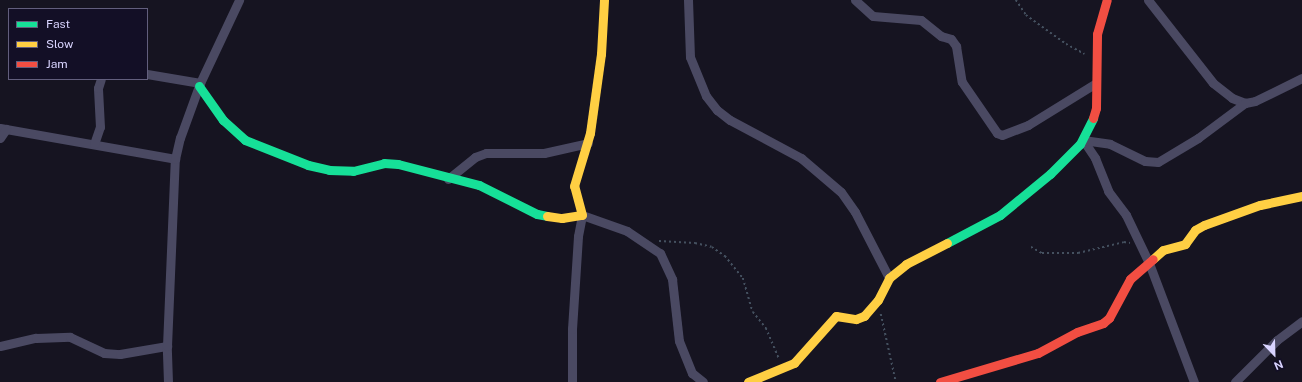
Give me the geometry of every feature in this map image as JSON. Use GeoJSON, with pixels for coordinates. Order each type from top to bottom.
{"type":"FeatureCollection","features":[{"type":"Feature","properties":{"kind":"street"},"geometry":{"type":"LineString","coordinates":[[168,382],[167,346],[175,159],[180,138],[200,84],[239,0]]}},
{"type":"Feature","properties":{"kind":"street"},"geometry":{"type":"LineString","coordinates":[[572,382],[572,329],[578,236],[582,215],[574,186],[588,143],[599,68],[604,0]]}},
{"type":"Feature","properties":{"kind":"street"},"geometry":{"type":"LineString","coordinates":[[688,0],[690,57],[706,96],[717,110],[730,120],[801,158],[841,192],[855,212],[889,278]]}},
{"type":"Feature","properties":{"kind":"street"},"geometry":{"type":"LineString","coordinates":[[855,0],[873,16],[921,20],[941,36],[951,39],[956,46],[962,82],[997,133],[1002,135],[1028,125],[1096,83]]}},
{"type":"Feature","properties":{"kind":"street"},"geometry":{"type":"LineString","coordinates":[[748,382],[784,369],[803,354],[836,316],[861,317],[878,300],[889,278],[919,256],[1000,215],[1050,174],[1083,140],[1096,108],[1098,27],[1107,0]]}},
{"type":"Feature","properties":{"kind":"street"},"geometry":{"type":"LineString","coordinates":[[1148,0],[1213,83],[1225,94],[1245,103]]}},
{"type":"Feature","properties":{"kind":"street"},"geometry":{"type":"LineString","coordinates":[[148,74],[200,84],[223,120],[245,140],[258,147],[329,170],[360,170],[390,162],[448,179],[479,185],[537,214],[553,218],[582,215],[627,231],[660,253],[672,279],[679,341],[692,374],[703,382]]}},
{"type":"Feature","properties":{"kind":"street"},"geometry":{"type":"LineString","coordinates":[[1083,140],[1110,144],[1145,161],[1158,162],[1198,138],[1245,103],[1255,101],[1302,78]]}},
{"type":"Feature","properties":{"kind":"street"},"geometry":{"type":"LineString","coordinates":[[94,144],[100,128],[98,88],[101,80]]}},
{"type":"Feature","properties":{"kind":"street"},"geometry":{"type":"LineString","coordinates":[[0,138],[3,129],[175,159]]}},
{"type":"Feature","properties":{"kind":"street"},"geometry":{"type":"LineString","coordinates":[[1083,140],[1095,158],[1108,191],[1126,215],[1149,263],[1194,382]]}},
{"type":"Feature","properties":{"kind":"street"},"geometry":{"type":"LineString","coordinates":[[448,179],[474,157],[486,153],[544,153],[588,143]]}},
{"type":"Feature","properties":{"kind":"street"},"geometry":{"type":"LineString","coordinates":[[940,382],[1038,353],[1077,332],[1103,323],[1109,318],[1130,279],[1163,250],[1185,244],[1196,230],[1204,225],[1260,205],[1302,196]]}},
{"type":"Feature","properties":{"kind":"street"},"geometry":{"type":"LineString","coordinates":[[1234,382],[1277,340],[1302,321]]}},
{"type":"Feature","properties":{"kind":"street"},"geometry":{"type":"LineString","coordinates":[[0,346],[36,338],[70,337],[104,353],[120,354],[167,346]]}},
{"type":"Feature","properties":{"kind":"path"},"geometry":{"type":"LineString","coordinates":[[1016,0],[1026,15],[1066,44],[1096,60]]}},
{"type":"Feature","properties":{"kind":"path"},"geometry":{"type":"LineString","coordinates":[[656,240],[695,243],[712,247],[738,269],[753,312],[766,328],[784,369]]}},
{"type":"Feature","properties":{"kind":"path"},"geometry":{"type":"LineString","coordinates":[[1031,247],[1042,253],[1078,253],[1124,242],[1142,249]]}},
{"type":"Feature","properties":{"kind":"path"},"geometry":{"type":"LineString","coordinates":[[878,300],[896,382]]}},
{"type":"Feature","properties":{"kind":"traffic: fast"},"geometry":{"type":"LineString","coordinates":[[199,86],[223,120],[245,140],[308,165],[329,170],[353,171],[384,163],[398,164],[479,185],[537,214],[547,216]]}},
{"type":"Feature","properties":{"kind":"traffic: fast"},"geometry":{"type":"LineString","coordinates":[[947,243],[1000,215],[1050,174],[1080,144],[1093,118]]}},
{"type":"Feature","properties":{"kind":"traffic: slow"},"geometry":{"type":"LineString","coordinates":[[547,216],[562,218],[582,215],[574,186],[590,133],[601,54],[604,0]]}},
{"type":"Feature","properties":{"kind":"traffic: slow"},"geometry":{"type":"LineString","coordinates":[[1153,259],[1163,250],[1185,244],[1195,230],[1204,225],[1260,205],[1302,196]]}},
{"type":"Feature","properties":{"kind":"traffic: slow"},"geometry":{"type":"LineString","coordinates":[[748,382],[794,363],[836,316],[856,319],[864,316],[878,300],[889,278],[906,264],[947,243]]}},
{"type":"Feature","properties":{"kind":"traffic: jam"},"geometry":{"type":"LineString","coordinates":[[1093,118],[1096,108],[1097,34],[1107,0]]}},
{"type":"Feature","properties":{"kind":"traffic: jam"},"geometry":{"type":"LineString","coordinates":[[940,382],[1038,353],[1077,332],[1103,323],[1109,318],[1130,279],[1153,259]]}}]}
